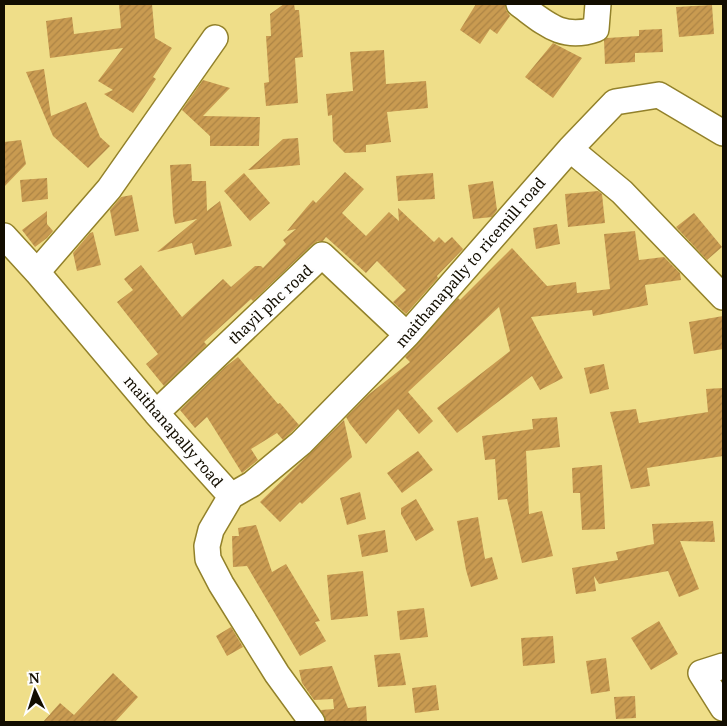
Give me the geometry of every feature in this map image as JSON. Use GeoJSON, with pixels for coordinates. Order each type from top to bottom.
{"type":"FeatureCollection","features":[{"type":"Feature","properties":{"kind":"street"},"geometry":{"type":"LineString","coordinates":[[519,4],[555,30],[582,34],[596,29],[598,4]]}},
{"type":"Feature","properties":{"kind":"street"},"geometry":{"type":"LineString","coordinates":[[37,272],[109,189],[215,38]]}},
{"type":"Feature","properties":{"kind":"street","name":"maithanapally to ricemill road"},"geometry":{"type":"LineString","coordinates":[[231,496],[252,484],[301,443],[407,335],[570,148],[615,102],[659,95],[723,133]]}},
{"type":"Feature","properties":{"kind":"street"},"geometry":{"type":"LineString","coordinates":[[570,148],[622,192],[723,297]]}},
{"type":"Feature","properties":{"kind":"street","name":"maithanapally road"},"geometry":{"type":"LineString","coordinates":[[4,236],[37,272],[156,413],[231,496],[211,530],[207,546],[208,559],[221,584],[277,674],[312,722]]}},
{"type":"Feature","properties":{"kind":"street","name":"thayil phc road"},"geometry":{"type":"LineString","coordinates":[[156,413],[322,255],[407,335]]}},
{"type":"Feature","properties":{"kind":"street"},"geometry":{"type":"LineString","coordinates":[[723,666],[702,673],[723,708]]}},
{"type":"Feature","properties":{"kind":"building"},"geometry":{"type":"Polygon","coordinates":[[[119,4],[152,4],[155,38],[172,48],[153,77],[156,79],[133,113],[104,94],[113,90],[98,81],[123,48],[50,58],[46,21],[72,17],[74,34],[121,28],[119,4]]]}},
{"type":"Feature","properties":{"kind":"building"},"geometry":{"type":"Polygon","coordinates":[[[284,4],[294,4],[295,10],[299,10],[303,57],[295,58],[298,103],[266,106],[264,83],[269,82],[266,36],[271,36],[270,14],[284,4]]]}},
{"type":"Feature","properties":{"kind":"building"},"geometry":{"type":"Polygon","coordinates":[[[476,4],[505,4],[510,16],[497,34],[490,29],[480,44],[460,30],[476,4]]]}},
{"type":"Feature","properties":{"kind":"building"},"geometry":{"type":"Polygon","coordinates":[[[712,5],[714,34],[679,37],[676,7],[712,5]]]}},
{"type":"Feature","properties":{"kind":"building"},"geometry":{"type":"Polygon","coordinates":[[[662,29],[663,52],[635,53],[635,62],[605,64],[604,40],[607,38],[639,36],[639,30],[662,29]]]}},
{"type":"Feature","properties":{"kind":"building"},"geometry":{"type":"Polygon","coordinates":[[[553,43],[582,58],[553,98],[525,77],[553,43]]]}},
{"type":"Feature","properties":{"kind":"building"},"geometry":{"type":"Polygon","coordinates":[[[384,50],[386,84],[426,81],[428,108],[387,112],[391,142],[366,145],[366,152],[345,153],[333,141],[332,115],[328,116],[326,94],[353,91],[350,52],[384,50]]]}},
{"type":"Feature","properties":{"kind":"building"},"geometry":{"type":"Polygon","coordinates":[[[44,69],[51,116],[86,102],[100,137],[110,146],[88,168],[53,136],[26,72],[44,69]]]}},
{"type":"Feature","properties":{"kind":"building"},"geometry":{"type":"Polygon","coordinates":[[[203,80],[230,88],[203,116],[260,117],[259,146],[210,146],[210,136],[182,110],[203,80]]]}},
{"type":"Feature","properties":{"kind":"building"},"geometry":{"type":"Polygon","coordinates":[[[298,138],[300,165],[248,170],[283,139],[298,138]]]}},
{"type":"Feature","properties":{"kind":"building"},"geometry":{"type":"Polygon","coordinates":[[[21,140],[26,164],[4,187],[4,142],[21,140]]]}},
{"type":"Feature","properties":{"kind":"building"},"geometry":{"type":"Polygon","coordinates":[[[191,164],[192,181],[206,181],[207,211],[220,201],[232,246],[195,255],[192,243],[157,252],[197,219],[175,224],[173,215],[170,165],[191,164]]]}},
{"type":"Feature","properties":{"kind":"building"},"geometry":{"type":"Polygon","coordinates":[[[345,172],[364,189],[342,213],[366,236],[389,212],[399,221],[398,208],[434,242],[439,237],[445,243],[452,237],[463,249],[437,276],[438,278],[406,314],[393,302],[406,290],[377,261],[366,273],[326,237],[323,241],[318,241],[312,245],[253,301],[251,299],[204,342],[207,345],[164,386],[146,364],[158,354],[117,302],[133,290],[124,279],[141,265],[182,317],[223,279],[231,287],[255,266],[263,268],[286,244],[283,240],[296,229],[287,231],[306,208],[313,200],[316,203],[345,172]]]}},
{"type":"Feature","properties":{"kind":"building"},"geometry":{"type":"Polygon","coordinates":[[[244,173],[270,203],[250,221],[224,191],[244,173]]]}},
{"type":"Feature","properties":{"kind":"building"},"geometry":{"type":"Polygon","coordinates":[[[433,173],[435,199],[398,201],[396,176],[433,173]]]}},
{"type":"Feature","properties":{"kind":"building"},"geometry":{"type":"Polygon","coordinates":[[[47,178],[48,199],[22,202],[20,180],[47,178]]]}},
{"type":"Feature","properties":{"kind":"building"},"geometry":{"type":"Polygon","coordinates":[[[493,181],[497,210],[492,217],[473,219],[468,185],[493,181]]]}},
{"type":"Feature","properties":{"kind":"building"},"geometry":{"type":"Polygon","coordinates":[[[598,191],[602,194],[605,223],[568,227],[565,194],[598,191]]]}},
{"type":"Feature","properties":{"kind":"building"},"geometry":{"type":"Polygon","coordinates":[[[132,195],[139,231],[115,236],[110,210],[121,197],[132,195]]]}},
{"type":"Feature","properties":{"kind":"building"},"geometry":{"type":"Polygon","coordinates":[[[47,211],[47,224],[53,231],[35,247],[22,230],[47,211]]]}},
{"type":"Feature","properties":{"kind":"building"},"geometry":{"type":"Polygon","coordinates":[[[694,213],[722,247],[707,260],[676,227],[694,213]]]}},
{"type":"Feature","properties":{"kind":"building"},"geometry":{"type":"Polygon","coordinates":[[[557,224],[560,244],[536,249],[533,228],[557,224]]]}},
{"type":"Feature","properties":{"kind":"building"},"geometry":{"type":"Polygon","coordinates":[[[635,231],[639,260],[664,257],[680,273],[681,280],[645,285],[648,305],[593,316],[592,310],[531,317],[563,378],[540,390],[532,376],[457,433],[437,408],[510,351],[499,307],[408,392],[433,421],[419,434],[398,409],[366,444],[350,424],[346,417],[368,395],[410,362],[405,357],[458,298],[460,300],[512,248],[547,286],[576,282],[577,293],[610,289],[604,234],[635,231]]]}},
{"type":"Feature","properties":{"kind":"building"},"geometry":{"type":"Polygon","coordinates":[[[93,232],[101,265],[77,271],[73,253],[93,232]]]}},
{"type":"Feature","properties":{"kind":"building"},"geometry":{"type":"Polygon","coordinates":[[[723,316],[723,349],[694,354],[689,322],[723,316]]]}},
{"type":"Feature","properties":{"kind":"building"},"geometry":{"type":"Polygon","coordinates":[[[238,357],[278,404],[280,403],[299,425],[283,440],[277,433],[251,449],[258,460],[242,473],[207,417],[195,428],[180,410],[238,357]]]}},
{"type":"Feature","properties":{"kind":"building"},"geometry":{"type":"Polygon","coordinates":[[[604,364],[609,389],[590,394],[584,368],[604,364]]]}},
{"type":"Feature","properties":{"kind":"building"},"geometry":{"type":"Polygon","coordinates":[[[723,388],[723,456],[647,468],[650,486],[631,489],[610,412],[636,409],[639,423],[708,412],[706,389],[723,388]]]}},
{"type":"Feature","properties":{"kind":"building"},"geometry":{"type":"Polygon","coordinates":[[[557,417],[560,447],[526,451],[529,514],[542,511],[553,556],[522,563],[507,499],[498,500],[495,459],[485,460],[482,436],[533,429],[532,419],[557,417]]]}},
{"type":"Feature","properties":{"kind":"building"},"geometry":{"type":"Polygon","coordinates":[[[344,420],[352,457],[280,522],[260,502],[344,420]]]}},
{"type":"Feature","properties":{"kind":"building"},"geometry":{"type":"Polygon","coordinates":[[[418,451],[433,470],[402,493],[387,473],[418,451]]]}},
{"type":"Feature","properties":{"kind":"building"},"geometry":{"type":"Polygon","coordinates":[[[602,465],[605,529],[582,530],[580,493],[573,493],[572,468],[602,465]]]}},
{"type":"Feature","properties":{"kind":"building"},"geometry":{"type":"Polygon","coordinates":[[[360,492],[366,519],[347,525],[340,498],[360,492]]]}},
{"type":"Feature","properties":{"kind":"building"},"geometry":{"type":"Polygon","coordinates":[[[416,499],[434,530],[416,541],[401,514],[401,508],[416,499]]]}},
{"type":"Feature","properties":{"kind":"building"},"geometry":{"type":"Polygon","coordinates":[[[478,517],[485,559],[492,557],[498,579],[471,587],[457,521],[478,517]]]}},
{"type":"Feature","properties":{"kind":"building"},"geometry":{"type":"Polygon","coordinates":[[[713,521],[715,542],[680,541],[699,589],[679,597],[668,571],[599,584],[594,576],[596,591],[576,594],[572,568],[618,560],[616,552],[654,544],[652,524],[713,521]]]}},
{"type":"Feature","properties":{"kind":"building"},"geometry":{"type":"Polygon","coordinates":[[[256,525],[272,572],[286,564],[320,621],[315,622],[326,641],[300,656],[247,566],[233,567],[232,536],[239,536],[238,528],[256,525]]]}},
{"type":"Feature","properties":{"kind":"building"},"geometry":{"type":"Polygon","coordinates":[[[385,530],[388,552],[362,557],[358,535],[385,530]]]}},
{"type":"Feature","properties":{"kind":"building"},"geometry":{"type":"Polygon","coordinates":[[[363,571],[368,616],[331,620],[327,575],[363,571]]]}},
{"type":"Feature","properties":{"kind":"building"},"geometry":{"type":"Polygon","coordinates":[[[424,608],[428,637],[400,640],[397,611],[424,608]]]}},
{"type":"Feature","properties":{"kind":"building"},"geometry":{"type":"Polygon","coordinates":[[[659,621],[678,654],[651,670],[631,638],[659,621]]]}},
{"type":"Feature","properties":{"kind":"building"},"geometry":{"type":"Polygon","coordinates":[[[231,627],[243,647],[227,656],[216,636],[231,627]]]}},
{"type":"Feature","properties":{"kind":"building"},"geometry":{"type":"Polygon","coordinates":[[[553,636],[555,663],[523,666],[521,638],[553,636]]]}},
{"type":"Feature","properties":{"kind":"building"},"geometry":{"type":"Polygon","coordinates":[[[400,653],[406,685],[378,687],[374,655],[400,653]]]}},
{"type":"Feature","properties":{"kind":"building"},"geometry":{"type":"Polygon","coordinates":[[[606,658],[610,691],[591,694],[586,661],[606,658]]]}},
{"type":"Feature","properties":{"kind":"building"},"geometry":{"type":"Polygon","coordinates":[[[332,666],[348,708],[366,706],[367,722],[326,722],[321,710],[334,709],[333,699],[314,700],[302,683],[299,670],[332,666]]]}},
{"type":"Feature","properties":{"kind":"building"},"geometry":{"type":"Polygon","coordinates":[[[113,673],[138,697],[115,722],[43,722],[60,703],[74,715],[113,673]]]}},
{"type":"Feature","properties":{"kind":"building"},"geometry":{"type":"Polygon","coordinates":[[[436,685],[439,710],[415,713],[412,688],[436,685]]]}},
{"type":"Feature","properties":{"kind":"building"},"geometry":{"type":"Polygon","coordinates":[[[635,696],[636,718],[616,719],[614,697],[635,696]]]}}]}
